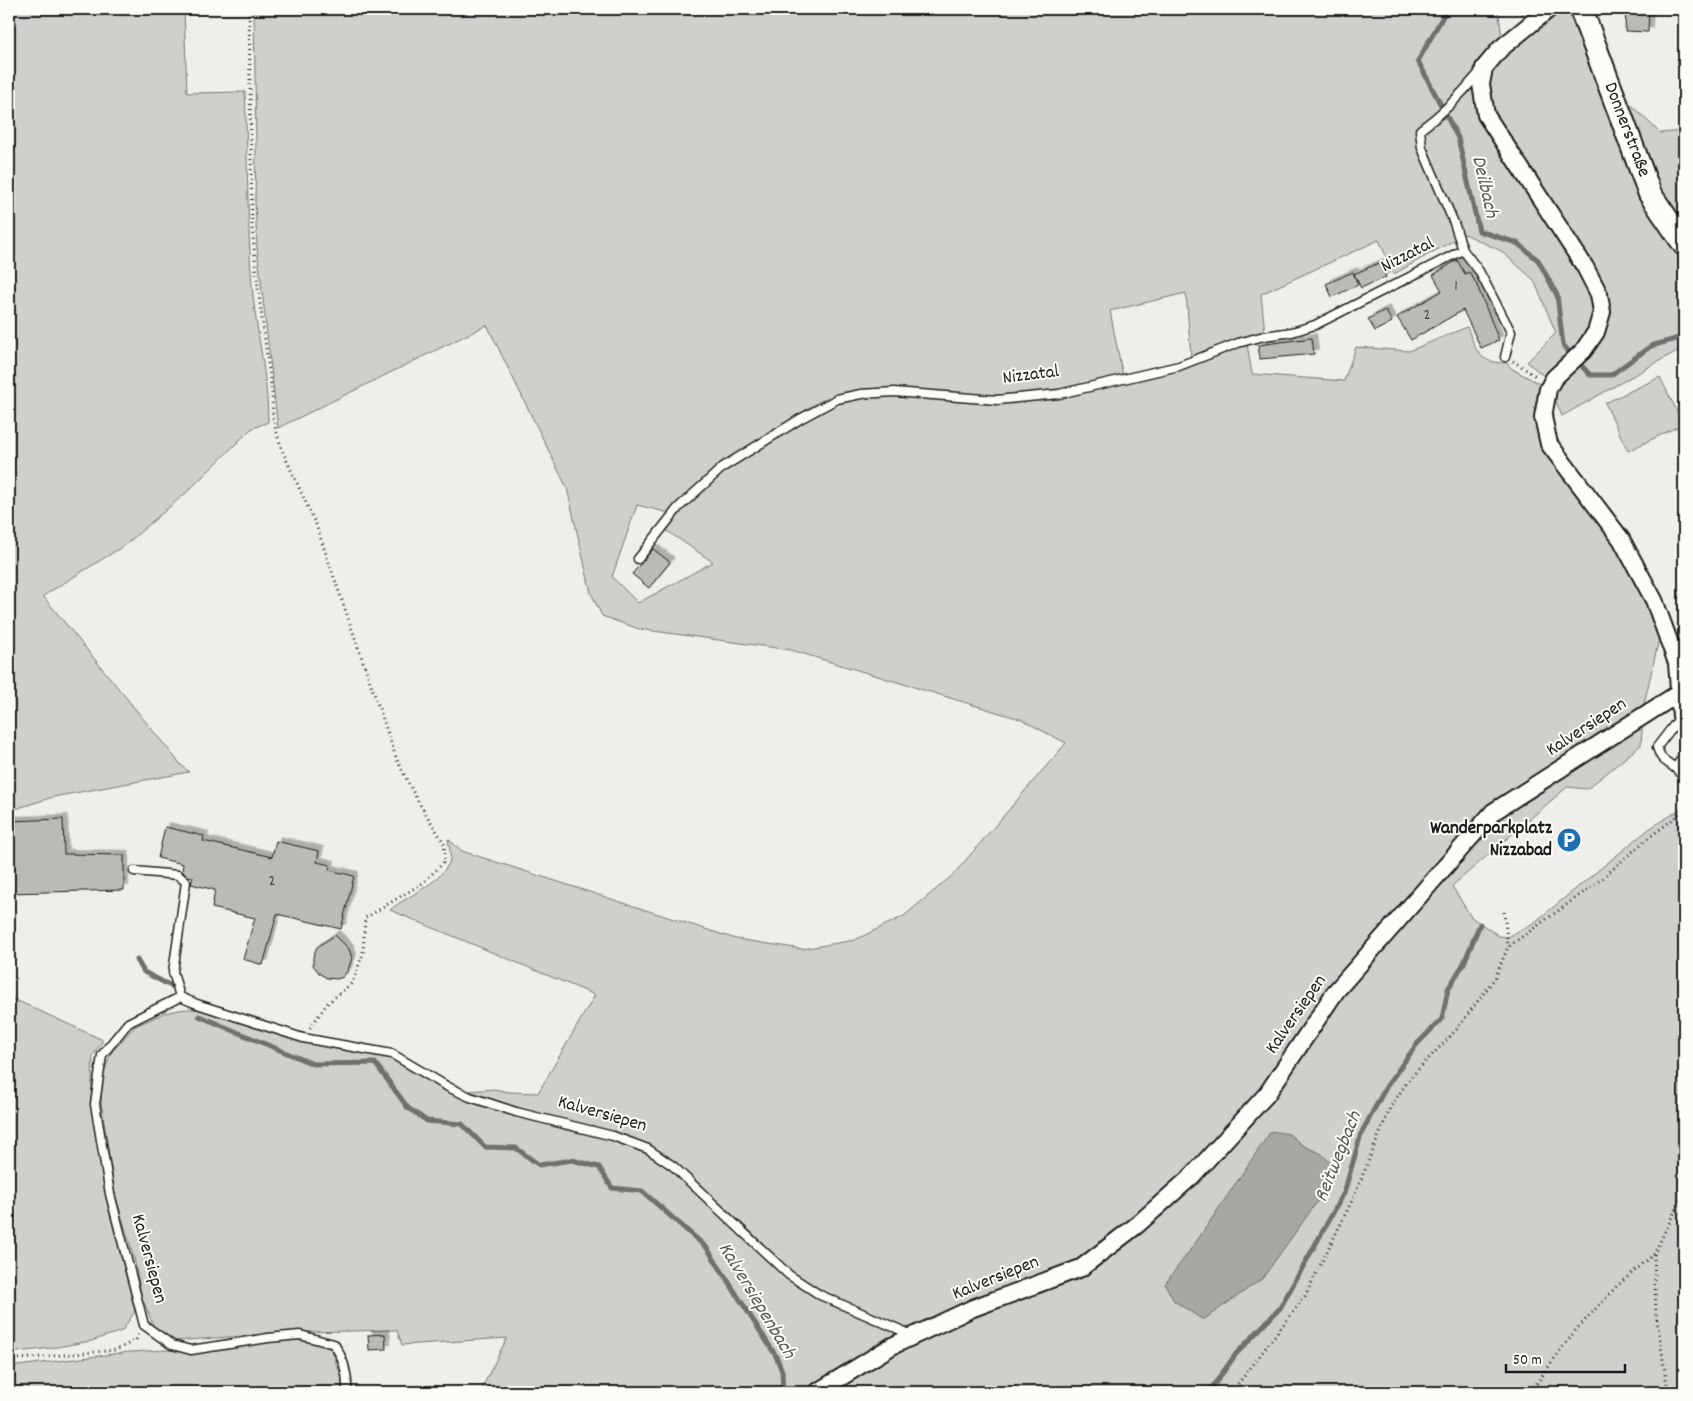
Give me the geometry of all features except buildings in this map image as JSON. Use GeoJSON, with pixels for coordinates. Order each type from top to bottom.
{"type":"FeatureCollection","features":[{"type":"Feature","properties":{"kind":"main road","name":"Donnerstraße"},"geometry":{"type":"LineString","coordinates":[[1581,9],[1650,194],[1684,244]]}},
{"type":"Feature","properties":{"kind":"street","name":"Nizzatal"},"geometry":{"type":"LineString","coordinates":[[1484,68],[1500,49],[1549,9]]}},
{"type":"Feature","properties":{"kind":"street"},"geometry":{"type":"LineString","coordinates":[[1484,68],[1481,84],[1486,115],[1585,267],[1599,294],[1602,312],[1596,332],[1583,351],[1554,378],[1548,389],[1543,417],[1549,444],[1620,539],[1654,600],[1677,664],[1682,722]]}},
{"type":"Feature","properties":{"kind":"street","name":"Kalversiepen"},"geometry":{"type":"LineString","coordinates":[[914,1336],[973,1308],[1081,1268],[1137,1226],[1192,1176],[1267,1094],[1336,991],[1493,812],[1679,693]]}},
{"type":"Feature","properties":{"kind":"street"},"geometry":{"type":"LineString","coordinates":[[816,1392],[892,1346],[914,1336]]}},
{"type":"Feature","properties":{"kind":"lane","name":"Nizzatal"},"geometry":{"type":"LineString","coordinates":[[1484,68],[1461,94],[1420,130],[1422,148],[1454,222],[1463,250],[1478,271],[1511,332],[1505,356]]}},
{"type":"Feature","properties":{"kind":"lane","name":"Nizzatal"},"geometry":{"type":"LineString","coordinates":[[638,560],[678,508],[723,467],[800,419],[837,399],[861,394],[894,392],[997,400],[1058,394],[1179,366],[1238,343],[1264,336],[1292,332],[1315,324],[1463,250]]}},
{"type":"Feature","properties":{"kind":"lane"},"geometry":{"type":"LineString","coordinates":[[1682,722],[1657,747],[1660,756],[1668,764],[1676,768],[1684,778]]}},
{"type":"Feature","properties":{"kind":"lane"},"geometry":{"type":"LineString","coordinates":[[1676,768],[1684,754]]}},
{"type":"Feature","properties":{"kind":"lane"},"geometry":{"type":"LineString","coordinates":[[134,870],[178,875],[186,882],[173,972],[180,997]]}},
{"type":"Feature","properties":{"kind":"lane","name":"Kalversiepen"},"geometry":{"type":"LineString","coordinates":[[347,1392],[345,1365],[334,1344],[300,1335],[191,1350],[172,1345],[144,1325],[110,1194],[95,1104],[102,1055],[128,1023],[180,997],[303,1038],[392,1054],[448,1087],[470,1097],[524,1115],[613,1136],[648,1149],[673,1166],[789,1275],[820,1295],[914,1336]]}},
{"type":"Feature","properties":{"kind":"path"},"geometry":{"type":"LineString","coordinates":[[249,9],[252,227],[272,393],[273,420],[282,450],[316,525],[397,760],[416,798],[444,843],[445,861],[423,883],[365,918],[363,954],[352,983],[328,1004],[303,1038]]}},
{"type":"Feature","properties":{"kind":"path"},"geometry":{"type":"LineString","coordinates":[[1505,356],[1550,385]]}},
{"type":"Feature","properties":{"kind":"path"},"geometry":{"type":"LineString","coordinates":[[1508,947],[1598,882],[1647,839],[1680,814],[1684,803]]}},
{"type":"Feature","properties":{"kind":"path"},"geometry":{"type":"LineString","coordinates":[[1232,1392],[1305,1296],[1353,1199],[1391,1106],[1410,1078],[1457,1029],[1495,978],[1508,947],[1504,912]]}},
{"type":"Feature","properties":{"kind":"path"},"geometry":{"type":"LineString","coordinates":[[1531,1392],[1550,1363],[1575,1331],[1617,1286],[1654,1254],[1684,1196]]}},
{"type":"Feature","properties":{"kind":"path"},"geometry":{"type":"LineString","coordinates":[[1654,1254],[1656,1313],[1668,1392]]}},
{"type":"Feature","properties":{"kind":"path"},"geometry":{"type":"LineString","coordinates":[[9,1360],[116,1350],[136,1340],[144,1325]]}},
{"type":"Feature","properties":{"kind":"shaded area"},"geometry":{"type":"Polygon","coordinates":[[[9,9],[184,9],[187,93],[245,92],[252,286],[266,388],[268,422],[251,429],[187,492],[125,545],[43,596],[181,765],[189,772],[53,797],[9,811],[9,9]]]}},
{"type":"Feature","properties":{"kind":"shaded area"},"geometry":{"type":"Polygon","coordinates":[[[254,9],[1498,9],[1502,36],[1524,18],[1520,9],[1586,9],[1619,93],[1660,133],[1684,131],[1684,347],[1562,416],[1546,378],[1527,362],[1556,333],[1534,280],[1501,251],[1465,234],[1394,274],[1379,240],[1261,294],[1265,333],[1191,357],[1186,293],[1110,311],[1123,377],[1058,392],[998,399],[895,390],[862,391],[818,402],[731,458],[709,475],[669,513],[637,505],[612,577],[638,603],[713,562],[664,529],[680,508],[725,467],[834,403],[860,397],[894,393],[998,402],[1059,395],[1182,368],[1247,344],[1252,374],[1344,381],[1356,347],[1409,351],[1467,327],[1476,349],[1484,358],[1490,361],[1507,363],[1512,369],[1544,386],[1540,417],[1546,444],[1620,547],[1650,606],[1660,635],[1644,704],[1641,745],[1587,789],[1567,787],[1452,886],[1471,917],[1499,936],[1508,937],[1535,922],[1649,829],[1684,807],[1684,1392],[480,1392],[507,1338],[402,1345],[397,1330],[301,1332],[173,1341],[155,1329],[142,1298],[134,1258],[115,1194],[101,1102],[103,1074],[111,1053],[134,1027],[164,1013],[185,1009],[209,1010],[303,1040],[391,1056],[468,1100],[566,1130],[611,1139],[649,1153],[652,1145],[526,1110],[469,1091],[494,1089],[509,1092],[538,1093],[595,995],[390,910],[430,884],[444,871],[450,857],[448,839],[462,851],[736,939],[802,949],[855,940],[904,916],[953,875],[1066,743],[1020,719],[791,650],[639,629],[602,616],[591,593],[567,488],[487,325],[278,428],[257,248],[254,9]]]}},
{"type":"Feature","properties":{"kind":"shaded area"},"geometry":{"type":"Polygon","coordinates":[[[1660,377],[1683,424],[1628,451],[1605,403],[1660,377]]]}},
{"type":"Feature","properties":{"kind":"shaded area"},"geometry":{"type":"Polygon","coordinates":[[[9,997],[103,1040],[93,1056],[91,1106],[106,1198],[135,1311],[122,1331],[91,1341],[9,1353],[9,997]]]}},
{"type":"Feature","properties":{"kind":"shaded area"},"geometry":{"type":"Polygon","coordinates":[[[1271,1131],[1289,1134],[1302,1145],[1322,1154],[1337,1170],[1332,1181],[1262,1279],[1203,1320],[1174,1301],[1165,1284],[1196,1242],[1271,1131]]]}},
{"type":"Feature","properties":{"kind":"shaded area"},"geometry":{"type":"Polygon","coordinates":[[[299,1340],[318,1343],[331,1349],[342,1378],[343,1392],[9,1392],[9,1367],[130,1352],[166,1350],[192,1352],[265,1342],[299,1340]]]}},
{"type":"Feature","properties":{"kind":"waterway","name":"Deilbach"},"geometry":{"type":"LineString","coordinates":[[1447,9],[1418,61],[1458,138],[1479,231],[1517,243],[1538,260],[1557,295],[1563,345],[1590,375],[1611,375],[1651,346],[1679,338],[1684,346]]}},
{"type":"Feature","properties":{"kind":"waterway","name":"Reitwegbach"},"geometry":{"type":"LineString","coordinates":[[1209,1392],[1236,1354],[1280,1308],[1344,1193],[1361,1134],[1386,1087],[1417,1044],[1442,1019],[1448,989],[1464,963],[1480,924]]}},
{"type":"Feature","properties":{"kind":"waterway","name":"Kalversiepenbach"},"geometry":{"type":"LineString","coordinates":[[137,960],[144,972],[171,986]]}},
{"type":"Feature","properties":{"kind":"waterway","name":"Kalversiepenbach"},"geometry":{"type":"LineString","coordinates":[[199,1016],[313,1064],[375,1063],[408,1108],[427,1121],[462,1124],[485,1147],[516,1148],[539,1165],[572,1160],[599,1167],[612,1188],[642,1191],[707,1248],[776,1356],[782,1371],[783,1392]]}},
{"type":"Feature","properties":{"kind":"place","name":"Wanderparkplatz Nizzabad"},"geometry":{"type":"Point","coordinates":[1569,840]}}]}
